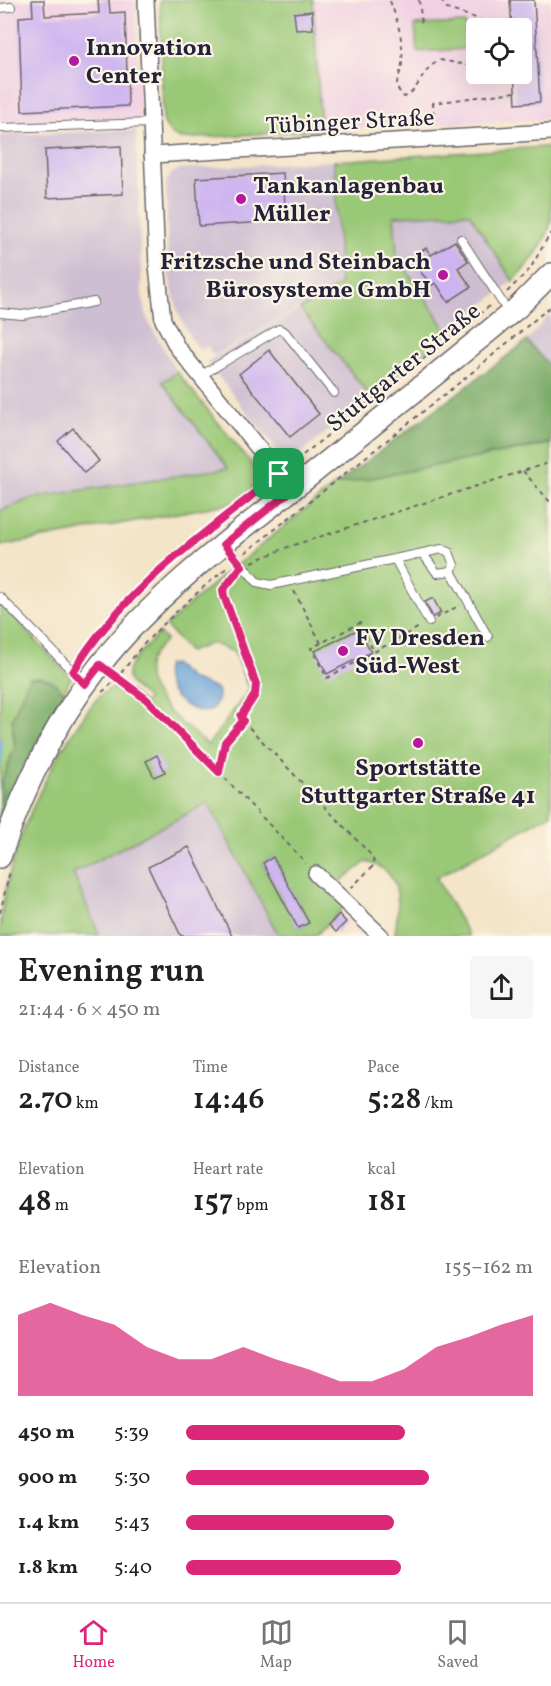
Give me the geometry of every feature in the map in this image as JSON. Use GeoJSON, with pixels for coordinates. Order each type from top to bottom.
{"type":"FeatureCollection","features":[{"type":"Feature","properties":{"kind":"main road","name":"Stuttgarter Straße"},"geometry":{"type":"LineString","coordinates":[[0,857],[13,820],[35,771],[79,678],[92,659],[149,610],[234,557],[285,482],[504,306],[543,284],[551,274]]}},
{"type":"Feature","properties":{"kind":"street"},"geometry":{"type":"LineString","coordinates":[[146,0],[157,266],[163,320],[177,347],[285,482]]}},
{"type":"Feature","properties":{"kind":"street","name":"Tübinger Straße"},"geometry":{"type":"LineString","coordinates":[[152,154],[551,132]]}},
{"type":"Feature","properties":{"kind":"street"},"geometry":{"type":"LineString","coordinates":[[316,874],[381,936]]}},
{"type":"Feature","properties":{"kind":"lane"},"geometry":{"type":"LineString","coordinates":[[0,8],[11,7]]}},
{"type":"Feature","properties":{"kind":"lane"},"geometry":{"type":"LineString","coordinates":[[0,128],[152,123]]}},
{"type":"Feature","properties":{"kind":"lane"},"geometry":{"type":"LineString","coordinates":[[461,239],[504,306]]}},
{"type":"Feature","properties":{"kind":"lane"},"geometry":{"type":"LineString","coordinates":[[0,313],[22,315],[94,302]]}},
{"type":"Feature","properties":{"kind":"lane"},"geometry":{"type":"LineString","coordinates":[[200,376],[279,329],[285,332],[334,393]]}},
{"type":"Feature","properties":{"kind":"lane"},"geometry":{"type":"LineString","coordinates":[[234,557],[257,582],[271,585],[442,549],[449,552],[454,565],[451,571]]}},
{"type":"Feature","properties":{"kind":"lane"},"geometry":{"type":"LineString","coordinates":[[423,554],[437,573],[451,571]]}},
{"type":"Feature","properties":{"kind":"lane"},"geometry":{"type":"LineString","coordinates":[[395,559],[429,622]]}},
{"type":"Feature","properties":{"kind":"lane"},"geometry":{"type":"LineString","coordinates":[[451,571],[488,637]]}},
{"type":"Feature","properties":{"kind":"lane"},"geometry":{"type":"LineString","coordinates":[[0,597],[79,678]]}},
{"type":"Feature","properties":{"kind":"path"},"geometry":{"type":"LineString","coordinates":[[419,0],[422,25]]}},
{"type":"Feature","properties":{"kind":"path"},"geometry":{"type":"LineString","coordinates":[[441,0],[447,9],[476,18]]}},
{"type":"Feature","properties":{"kind":"path"},"geometry":{"type":"LineString","coordinates":[[390,1],[396,15],[402,48],[402,66],[397,88],[405,97],[414,91],[424,70],[440,60],[466,65]]}},
{"type":"Feature","properties":{"kind":"path"},"geometry":{"type":"LineString","coordinates":[[435,139],[433,103],[515,92]]}},
{"type":"Feature","properties":{"kind":"path"},"geometry":{"type":"LineString","coordinates":[[79,678],[148,579],[285,482],[504,306],[530,269],[551,232]]}},
{"type":"Feature","properties":{"kind":"path"},"geometry":{"type":"LineString","coordinates":[[118,678],[133,656],[162,625],[234,557],[470,375],[551,306]]}},
{"type":"Feature","properties":{"kind":"path"},"geometry":{"type":"LineString","coordinates":[[234,557],[288,547],[551,462]]}},
{"type":"Feature","properties":{"kind":"path"},"geometry":{"type":"LineString","coordinates":[[523,471],[551,503]]}},
{"type":"Feature","properties":{"kind":"path"},"geometry":{"type":"LineString","coordinates":[[234,557],[223,590],[256,684],[255,695],[241,716],[243,721],[371,855],[375,864],[341,898]]}},
{"type":"Feature","properties":{"kind":"path"},"geometry":{"type":"LineString","coordinates":[[289,581],[321,643]]}},
{"type":"Feature","properties":{"kind":"path"},"geometry":{"type":"LineString","coordinates":[[374,652],[360,623],[311,648],[327,678],[468,601]]}},
{"type":"Feature","properties":{"kind":"path"},"geometry":{"type":"LineString","coordinates":[[92,659],[176,727],[316,874]]}},
{"type":"Feature","properties":{"kind":"path"},"geometry":{"type":"LineString","coordinates":[[219,772],[225,742],[243,721]]}},
{"type":"Feature","properties":{"kind":"shaded area"},"geometry":{"type":"Polygon","coordinates":[[[0,0],[135,0],[140,120],[0,122],[0,0]]]}},
{"type":"Feature","properties":{"kind":"shaded area"},"geometry":{"type":"Polygon","coordinates":[[[313,0],[550,0],[551,113],[543,119],[321,130],[313,0]]]}},
{"type":"Feature","properties":{"kind":"shaded area"},"geometry":{"type":"Polygon","coordinates":[[[136,130],[142,295],[148,321],[177,372],[162,383],[228,468],[32,498],[0,511],[0,135],[136,130]]]}},
{"type":"Feature","properties":{"kind":"shaded area"},"geometry":{"type":"Polygon","coordinates":[[[334,161],[340,285],[214,356],[207,346],[201,350],[191,339],[178,312],[168,273],[166,183],[171,174],[180,169],[334,161]]]}},
{"type":"Feature","properties":{"kind":"shaded area"},"geometry":{"type":"Polygon","coordinates":[[[469,212],[513,281],[448,332],[397,256],[394,216],[469,212]]]}},
{"type":"Feature","properties":{"kind":"shaded area"},"geometry":{"type":"Polygon","coordinates":[[[300,309],[370,396],[298,456],[293,456],[277,450],[207,362],[300,309]]]}},
{"type":"Feature","properties":{"kind":"shaded area"},"geometry":{"type":"Polygon","coordinates":[[[551,313],[551,368],[527,341],[551,313]]]}},
{"type":"Feature","properties":{"kind":"shaded area"},"geometry":{"type":"Polygon","coordinates":[[[208,803],[279,936],[97,936],[73,873],[208,803]]]}},
{"type":"Feature","properties":{"kind":"green space"},"geometry":{"type":"Polygon","coordinates":[[[160,0],[313,0],[321,130],[181,139],[172,134],[163,120],[160,0]]]}},
{"type":"Feature","properties":{"kind":"green space"},"geometry":{"type":"Polygon","coordinates":[[[465,23],[466,49],[417,52],[415,25],[465,23]]]}},
{"type":"Feature","properties":{"kind":"green space"},"geometry":{"type":"Polygon","coordinates":[[[545,147],[551,151],[551,222],[536,254],[513,281],[469,213],[394,216],[397,256],[448,332],[370,396],[300,309],[340,285],[334,161],[545,147]]]}},
{"type":"Feature","properties":{"kind":"green space"},"geometry":{"type":"Polygon","coordinates":[[[527,341],[551,368],[551,443],[335,485],[527,341]]]}},
{"type":"Feature","properties":{"kind":"green space"},"geometry":{"type":"Polygon","coordinates":[[[177,372],[255,468],[255,484],[250,491],[237,502],[0,546],[0,511],[32,498],[228,468],[162,382],[177,372]]]}},
{"type":"Feature","properties":{"kind":"green space"},"geometry":{"type":"Polygon","coordinates":[[[551,444],[551,814],[436,878],[469,936],[395,936],[398,901],[394,881],[379,866],[366,862],[331,889],[347,904],[315,936],[279,936],[208,803],[73,873],[99,935],[0,936],[2,908],[8,880],[26,823],[52,768],[88,710],[101,695],[111,688],[121,687],[128,690],[144,703],[148,699],[130,683],[129,670],[137,656],[159,633],[166,640],[149,662],[148,678],[152,689],[179,721],[208,745],[249,690],[234,652],[212,643],[189,652],[166,626],[201,594],[335,485],[551,444]],[[273,857],[263,863],[299,928],[308,923],[273,857]]]}},
{"type":"Feature","properties":{"kind":"green space"},"geometry":{"type":"Polygon","coordinates":[[[0,602],[71,678],[64,692],[52,681],[12,731],[15,746],[0,788],[0,602]]]}},
{"type":"Feature","properties":{"kind":"green space"},"geometry":{"type":"Polygon","coordinates":[[[41,677],[52,681],[64,692],[14,792],[0,829],[0,788],[15,746],[12,719],[29,678],[41,677]]]}},
{"type":"Feature","properties":{"kind":"water"},"geometry":{"type":"Polygon","coordinates":[[[173,664],[191,679],[217,689],[217,701],[210,711],[192,709],[176,698],[165,674],[167,665],[173,664]]]}},
{"type":"Feature","properties":{"kind":"building","name":"Innovation Center"},"geometry":{"type":"Polygon","coordinates":[[[32,0],[44,0],[45,16],[99,13],[98,0],[109,0],[110,13],[125,12],[128,106],[22,111],[19,17],[33,16],[32,0]]]}},
{"type":"Feature","properties":{"kind":"building"},"geometry":{"type":"Polygon","coordinates":[[[510,0],[534,0],[540,102],[516,104],[515,84],[532,84],[532,18],[511,18],[510,0]]]}},
{"type":"Feature","properties":{"kind":"building"},"geometry":{"type":"Polygon","coordinates":[[[312,11],[313,29],[296,30],[294,13],[312,11]]]}},
{"type":"Feature","properties":{"kind":"building"},"geometry":{"type":"Polygon","coordinates":[[[121,146],[123,194],[47,198],[45,150],[121,146]]]}},
{"type":"Feature","properties":{"kind":"building","name":"Tankanlagenbau Müller"},"geometry":{"type":"Polygon","coordinates":[[[283,173],[286,221],[199,226],[196,178],[283,173]]]}},
{"type":"Feature","properties":{"kind":"building","name":"Fritzsche und Steinbach Bürosysteme GmbH"},"geometry":{"type":"Polygon","coordinates":[[[455,241],[468,261],[458,268],[471,287],[448,302],[436,283],[432,285],[409,259],[426,248],[431,255],[455,241]]]}},
{"type":"Feature","properties":{"kind":"building"},"geometry":{"type":"Polygon","coordinates":[[[269,350],[319,414],[290,437],[239,374],[269,350]]]}},
{"type":"Feature","properties":{"kind":"building"},"geometry":{"type":"Polygon","coordinates":[[[73,428],[99,461],[84,473],[58,441],[73,428]]]}},
{"type":"Feature","properties":{"kind":"building"},"geometry":{"type":"Polygon","coordinates":[[[433,598],[441,613],[433,617],[425,602],[433,598]]]}},
{"type":"Feature","properties":{"kind":"building","name":"FV Dresden Süd-West"},"geometry":{"type":"Polygon","coordinates":[[[359,629],[371,652],[327,674],[315,651],[359,629]]]}},
{"type":"Feature","properties":{"kind":"building"},"geometry":{"type":"Polygon","coordinates":[[[157,755],[165,772],[154,777],[146,761],[157,755]]]}},
{"type":"Feature","properties":{"kind":"building"},"geometry":{"type":"Polygon","coordinates":[[[189,847],[232,936],[181,936],[148,867],[189,847]]]}},
{"type":"Feature","properties":{"kind":"building"},"geometry":{"type":"Polygon","coordinates":[[[273,857],[309,923],[298,928],[263,863],[273,857]]]}},
{"type":"Feature","properties":{"kind":"building"},"geometry":{"type":"Polygon","coordinates":[[[339,914],[346,922],[336,932],[329,925],[339,914]]]}},
{"type":"Feature","properties":{"kind":"waterway"},"geometry":{"type":"LineString","coordinates":[[0,740],[0,763]]}},
{"type":"Feature","properties":{"kind":"place","name":"Innovation Center"},"geometry":{"type":"Point","coordinates":[74,61]}},
{"type":"Feature","properties":{"kind":"place","name":"Tankanlagenbau Müller"},"geometry":{"type":"Point","coordinates":[241,199]}},
{"type":"Feature","properties":{"kind":"place","name":"Fritzsche und Steinbach Bürosysteme GmbH"},"geometry":{"type":"Point","coordinates":[443,275]}},
{"type":"Feature","properties":{"kind":"place","name":"FV Dresden Süd-West"},"geometry":{"type":"Point","coordinates":[343,651]}},
{"type":"Feature","properties":{"kind":"place","name":"Sportstätte Stuttgarter Straße 41"},"geometry":{"type":"Point","coordinates":[418,743]}},
{"type":"Feature","properties":{"kind":"route"},"geometry":{"type":"LineString","coordinates":[[279,474],[292,490],[224,544],[242,566],[223,590],[256,684],[255,695],[241,716],[243,721],[225,742],[219,772],[146,699],[100,665],[85,684],[73,672],[89,646],[148,579],[279,474]]}}]}
